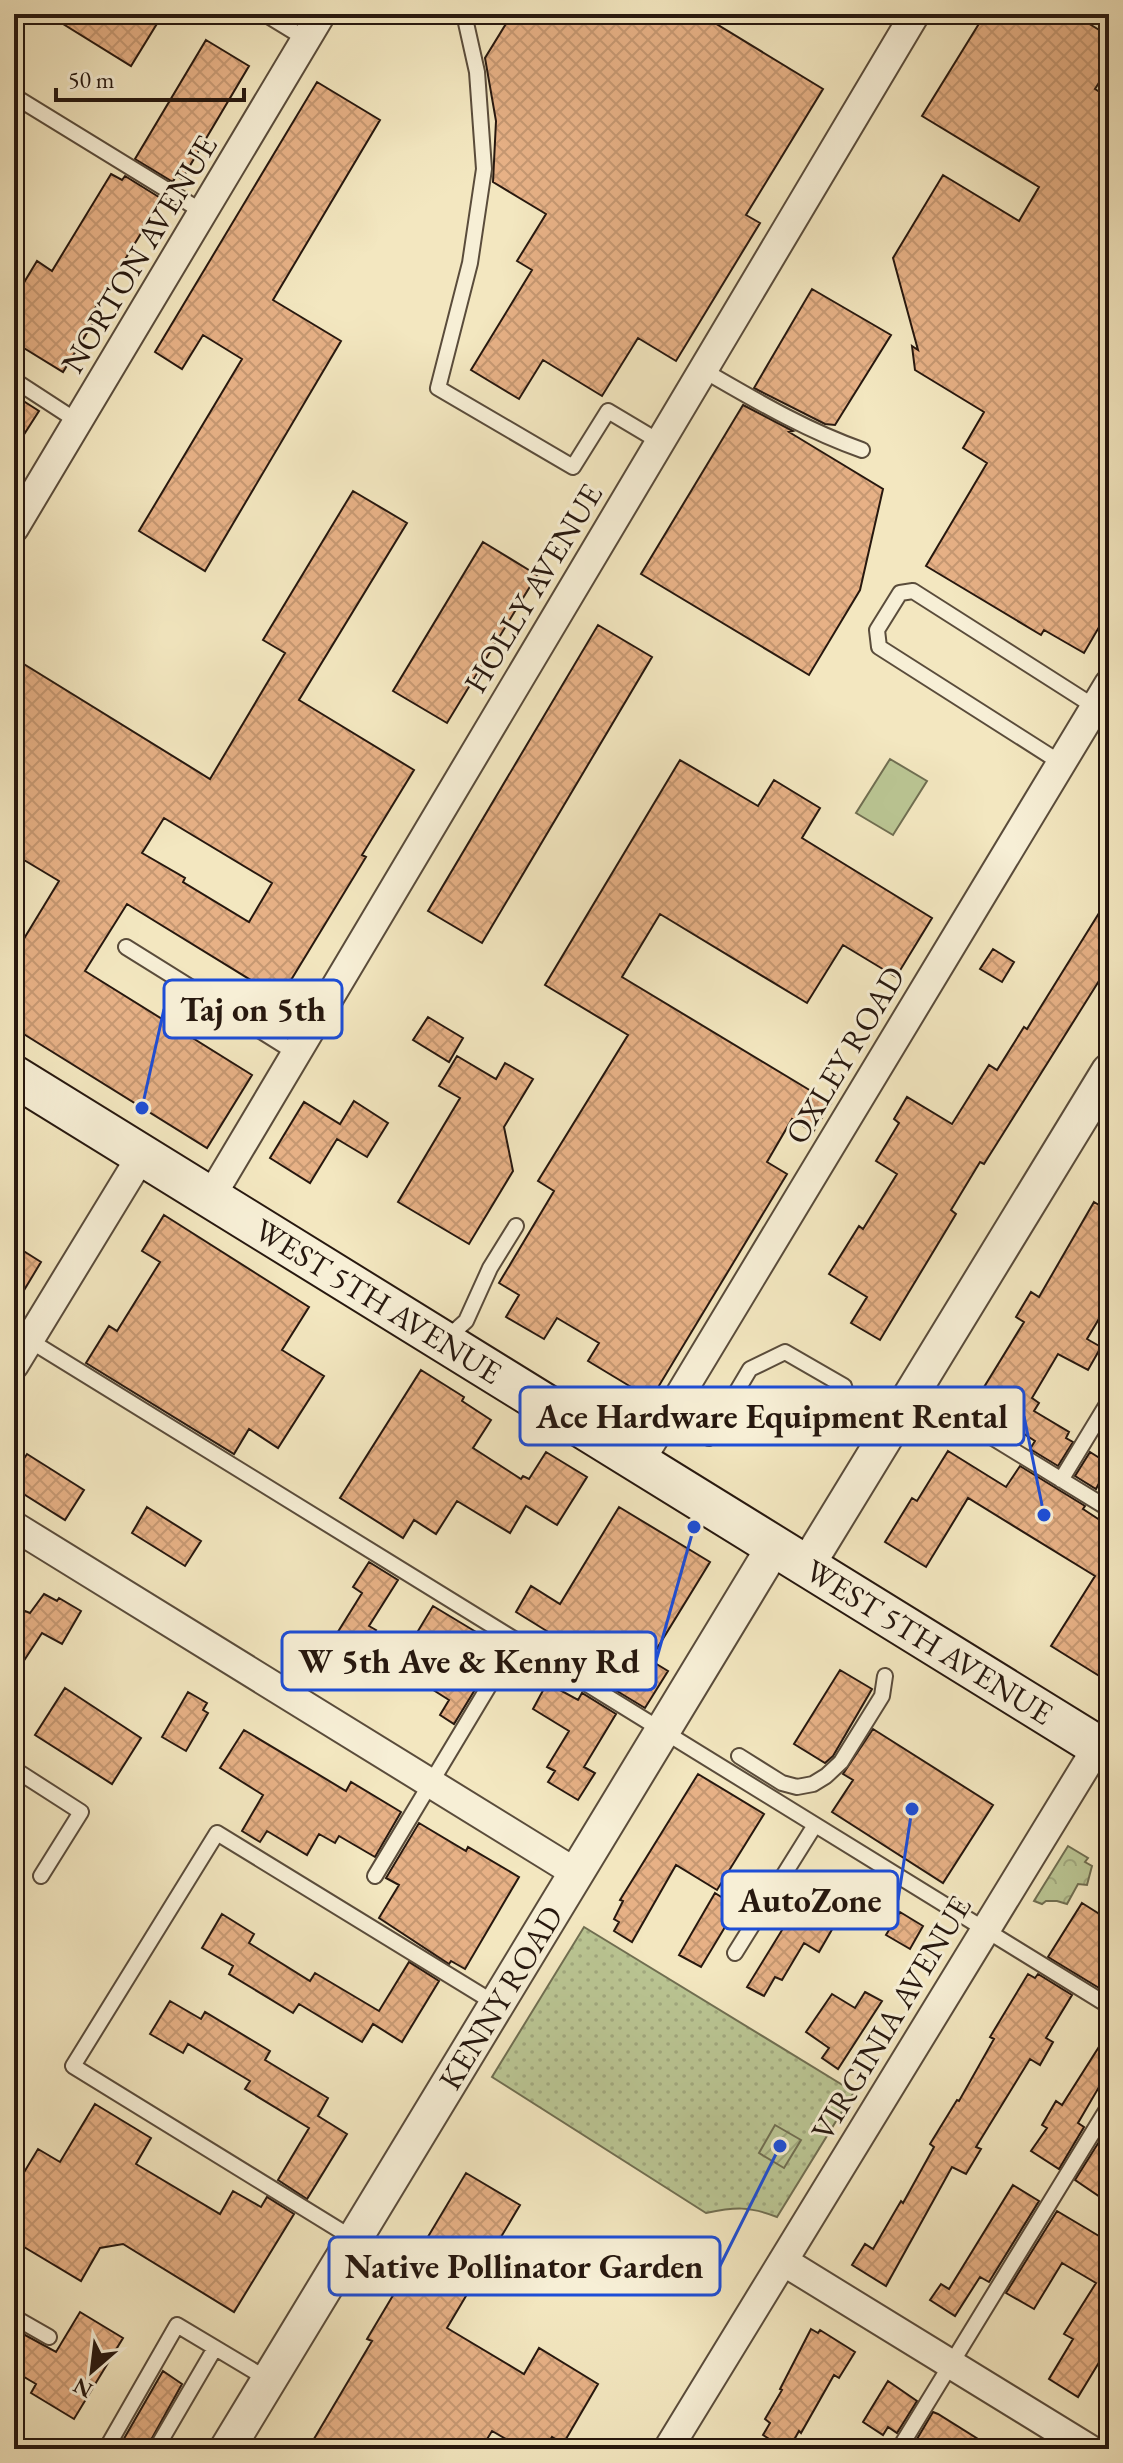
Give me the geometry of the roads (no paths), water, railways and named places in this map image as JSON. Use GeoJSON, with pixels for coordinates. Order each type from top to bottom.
{"type":"FeatureCollection","features":[{"type":"Feature","properties":{"kind":"main road","name":"WEST 5TH AVENUE"},"geometry":{"type":"LineString","coordinates":[[14,1076],[640,1461],[790,1557],[1105,1748]]}},
{"type":"Feature","properties":{"kind":"street","name":"NORTON AVENUE"},"geometry":{"type":"LineString","coordinates":[[14,528],[321,14]]}},
{"type":"Feature","properties":{"kind":"street","name":"HOLLY AVENUE"},"geometry":{"type":"LineString","coordinates":[[210,1198],[915,14]]}},
{"type":"Feature","properties":{"kind":"street","name":"OXLEY ROAD"},"geometry":{"type":"LineString","coordinates":[[640,1461],[1102,696]]}},
{"type":"Feature","properties":{"kind":"street","name":"KENNY ROAD"},"geometry":{"type":"LineString","coordinates":[[227,2449],[662,1732],[790,1557],[1109,1071]]}},
{"type":"Feature","properties":{"kind":"street"},"geometry":{"type":"LineString","coordinates":[[14,1365],[142,1155]]}},
{"type":"Feature","properties":{"kind":"street"},"geometry":{"type":"LineString","coordinates":[[14,1526],[576,1873]]}},
{"type":"Feature","properties":{"kind":"street","name":"VIRGINIA AVENUE"},"geometry":{"type":"LineString","coordinates":[[668,2449],[985,1931],[1105,1748]]}},
{"type":"Feature","properties":{"kind":"street"},"geometry":{"type":"LineString","coordinates":[[783,2261],[1089,2449]]}},
{"type":"Feature","properties":{"kind":"lane"},"geometry":{"type":"LineString","coordinates":[[265,14],[306,39]]}},
{"type":"Feature","properties":{"kind":"lane"},"geometry":{"type":"LineString","coordinates":[[464,14],[477,72],[484,169],[470,263],[438,388],[573,467],[608,411],[660,442]]}},
{"type":"Feature","properties":{"kind":"lane"},"geometry":{"type":"LineString","coordinates":[[14,96],[203,212]]}},
{"type":"Feature","properties":{"kind":"lane"},"geometry":{"type":"LineString","coordinates":[[703,370],[794,422],[862,450]]}},
{"type":"Feature","properties":{"kind":"lane"},"geometry":{"type":"LineString","coordinates":[[14,380],[77,421]]}},
{"type":"Feature","properties":{"kind":"lane"},"geometry":{"type":"LineString","coordinates":[[1061,763],[879,647],[877,630],[900,593],[913,591],[1102,696]]}},
{"type":"Feature","properties":{"kind":"lane"},"geometry":{"type":"LineString","coordinates":[[126,947],[296,1053]]}},
{"type":"Feature","properties":{"kind":"lane"},"geometry":{"type":"LineString","coordinates":[[444,1341],[466,1321],[490,1268],[516,1226]]}},
{"type":"Feature","properties":{"kind":"lane"},"geometry":{"type":"LineString","coordinates":[[29,1340],[1109,2006]]}},
{"type":"Feature","properties":{"kind":"lane"},"geometry":{"type":"LineString","coordinates":[[709,1438],[750,1369],[785,1352],[844,1386],[852,1417]]}},
{"type":"Feature","properties":{"kind":"lane"},"geometry":{"type":"LineString","coordinates":[[1061,1480],[1109,1401]]}},
{"type":"Feature","properties":{"kind":"lane"},"geometry":{"type":"LineString","coordinates":[[941,1406],[1109,1509]]}},
{"type":"Feature","properties":{"kind":"lane"},"geometry":{"type":"LineString","coordinates":[[375,1876],[516,1641]]}},
{"type":"Feature","properties":{"kind":"lane"},"geometry":{"type":"LineString","coordinates":[[739,1756],[782,1783],[797,1787],[813,1784],[841,1762],[882,1696],[885,1676]]}},
{"type":"Feature","properties":{"kind":"lane"},"geometry":{"type":"LineString","coordinates":[[14,1769],[81,1812],[41,1876]]}},
{"type":"Feature","properties":{"kind":"lane"},"geometry":{"type":"LineString","coordinates":[[735,1953],[815,1825]]}},
{"type":"Feature","properties":{"kind":"lane"},"geometry":{"type":"LineString","coordinates":[[355,2239],[73,2066],[217,1833],[497,2005]]}},
{"type":"Feature","properties":{"kind":"lane"},"geometry":{"type":"LineString","coordinates":[[899,2449],[1109,2106]]}},
{"type":"Feature","properties":{"kind":"lane"},"geometry":{"type":"LineString","coordinates":[[14,2317],[49,2337]]}},
{"type":"Feature","properties":{"kind":"lane"},"geometry":{"type":"LineString","coordinates":[[107,2449],[177,2325],[269,2380]]}},
{"type":"Feature","properties":{"kind":"lane"},"geometry":{"type":"LineString","coordinates":[[156,2449],[215,2348]]}},
{"type":"Feature","properties":{"kind":"place","name":"Taj on 5th"},"geometry":{"type":"Point","coordinates":[142,1108]}},
{"type":"Feature","properties":{"kind":"place","name":"Ace Hardware Equipment Rental"},"geometry":{"type":"Point","coordinates":[1044,1515]}},
{"type":"Feature","properties":{"kind":"place","name":"W 5th Ave & Kenny Rd"},"geometry":{"type":"Point","coordinates":[694,1527]}},
{"type":"Feature","properties":{"kind":"place","name":"AutoZone"},"geometry":{"type":"Point","coordinates":[912,1809]}},
{"type":"Feature","properties":{"kind":"place","name":"Native Pollinator Garden"},"geometry":{"type":"Point","coordinates":[780,2146]}}]}
